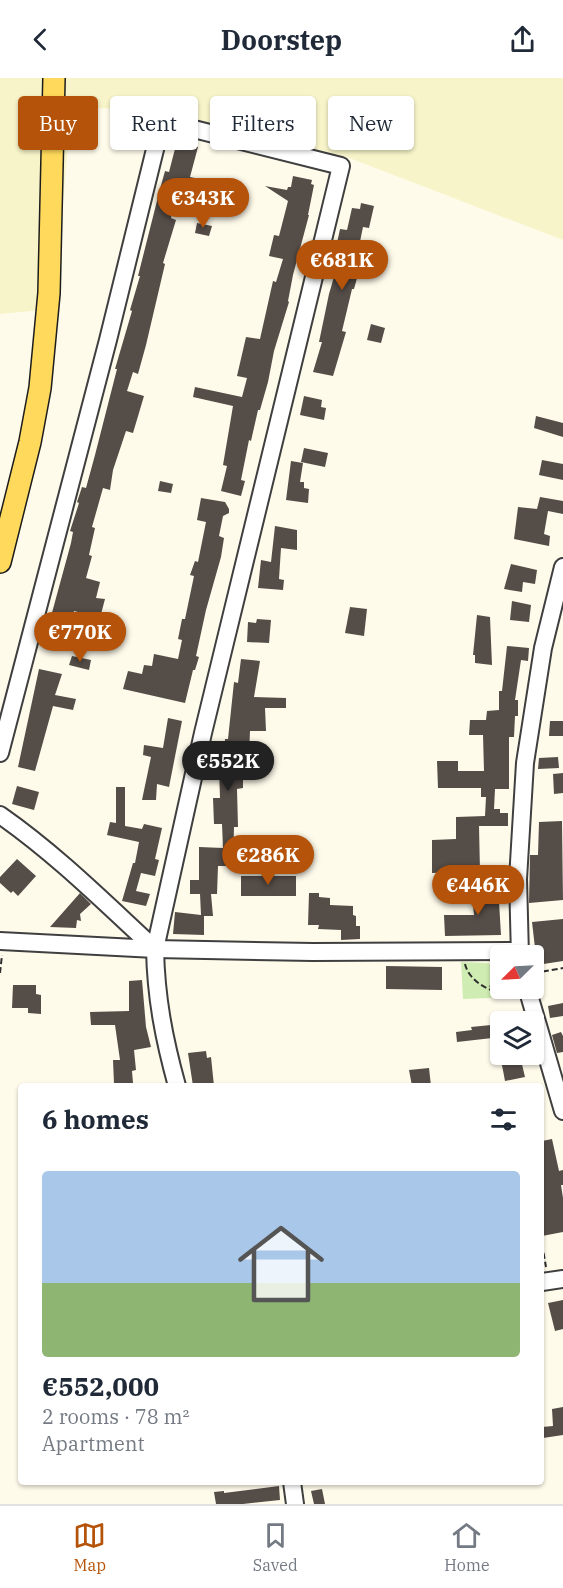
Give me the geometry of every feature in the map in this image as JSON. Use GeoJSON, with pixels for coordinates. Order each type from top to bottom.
{"type":"FeatureCollection","features":[{"type":"Feature","properties":{"kind":"main road"},"geometry":{"type":"LineString","coordinates":[[0,562],[28,452],[40,388],[49,293],[54,78]]}},
{"type":"Feature","properties":{"kind":"street"},"geometry":{"type":"LineString","coordinates":[[0,753],[111,328],[162,121],[341,166],[203,733],[155,949],[161,1025],[176,1083]]}},
{"type":"Feature","properties":{"kind":"street"},"geometry":{"type":"LineString","coordinates":[[519,945],[518,879],[525,763],[543,648],[563,567]]}},
{"type":"Feature","properties":{"kind":"street"},"geometry":{"type":"LineString","coordinates":[[0,815],[76,876],[155,949]]}},
{"type":"Feature","properties":{"kind":"street"},"geometry":{"type":"LineString","coordinates":[[1,947],[490,953]]}},
{"type":"Feature","properties":{"kind":"street"},"geometry":{"type":"LineString","coordinates":[[525,999],[563,1111]]}},
{"type":"Feature","properties":{"kind":"street"},"geometry":{"type":"LineString","coordinates":[[292,1485],[295,1504]]}},
{"type":"Feature","properties":{"kind":"path"},"geometry":{"type":"LineString","coordinates":[[0,973],[1,947]]}},
{"type":"Feature","properties":{"kind":"path"},"geometry":{"type":"LineString","coordinates":[[465,960],[466,970],[472,979],[490,988]]}},
{"type":"Feature","properties":{"kind":"path"},"geometry":{"type":"LineString","coordinates":[[544,972],[563,968]]}},
{"type":"Feature","properties":{"kind":"path"},"geometry":{"type":"LineString","coordinates":[[544,1252],[551,1281]]}},
{"type":"Feature","properties":{"kind":"shaded area"},"geometry":{"type":"Polygon","coordinates":[[[0,78],[563,78],[563,240],[347,157],[316,149],[316,96],[210,96],[210,122],[198,119],[198,96],[110,96],[110,108],[98,108],[98,96],[18,96],[18,150],[67,150],[54,309],[0,314],[0,78]]]}},
{"type":"Feature","properties":{"kind":"green space"},"geometry":{"type":"Polygon","coordinates":[[[461,962],[490,964],[490,998],[463,999],[461,962]]]}},
{"type":"Feature","properties":{"kind":"building"},"geometry":{"type":"Polygon","coordinates":[[[175,150],[197,150],[190,177],[195,178],[189,201],[176,198],[171,218],[176,220],[163,263],[165,264],[146,345],[138,374],[133,372],[127,391],[144,396],[133,433],[126,431],[113,470],[110,490],[103,488],[92,527],[95,528],[89,555],[92,556],[86,578],[100,582],[96,598],[105,599],[100,618],[74,611],[64,650],[48,646],[49,644],[44,642],[71,543],[73,532],[70,531],[79,503],[77,502],[82,487],[86,488],[117,369],[115,369],[132,311],[130,310],[160,189],[165,171],[169,172],[175,150]]]}},
{"type":"Feature","properties":{"kind":"building"},"geometry":{"type":"Polygon","coordinates":[[[293,176],[312,180],[311,184],[314,185],[289,302],[251,441],[249,440],[241,480],[245,481],[241,496],[221,491],[227,466],[223,465],[233,406],[193,397],[195,387],[242,397],[247,378],[237,376],[246,337],[260,339],[273,281],[276,282],[283,259],[269,256],[274,235],[279,236],[288,201],[265,186],[287,190],[291,187],[293,176]]]}},
{"type":"Feature","properties":{"kind":"building"},"geometry":{"type":"Polygon","coordinates":[[[361,203],[374,206],[369,228],[363,227],[355,266],[360,267],[342,331],[346,332],[333,376],[313,372],[322,342],[319,342],[329,294],[341,253],[339,253],[341,243],[337,243],[340,229],[347,230],[352,208],[360,209],[361,203]]]}},
{"type":"Feature","properties":{"kind":"building"},"geometry":{"type":"Polygon","coordinates":[[[197,223],[212,226],[209,236],[195,233],[197,223]]]}},
{"type":"Feature","properties":{"kind":"building"},"geometry":{"type":"Polygon","coordinates":[[[371,324],[385,328],[381,343],[367,340],[371,324]]]}},
{"type":"Feature","properties":{"kind":"building"},"geometry":{"type":"Polygon","coordinates":[[[304,396],[322,400],[321,407],[326,408],[324,420],[300,415],[304,396]]]}},
{"type":"Feature","properties":{"kind":"building"},"geometry":{"type":"Polygon","coordinates":[[[536,416],[563,423],[563,437],[534,428],[536,416]]]}},
{"type":"Feature","properties":{"kind":"building"},"geometry":{"type":"Polygon","coordinates":[[[304,448],[328,453],[325,467],[301,462],[304,448]]]}},
{"type":"Feature","properties":{"kind":"building"},"geometry":{"type":"Polygon","coordinates":[[[542,460],[563,464],[563,480],[539,475],[542,460]]]}},
{"type":"Feature","properties":{"kind":"building"},"geometry":{"type":"Polygon","coordinates":[[[291,461],[303,463],[300,482],[304,482],[304,488],[309,489],[308,503],[286,500],[291,461]]]}},
{"type":"Feature","properties":{"kind":"building"},"geometry":{"type":"Polygon","coordinates":[[[160,481],[173,484],[171,493],[158,491],[160,481]]]}},
{"type":"Feature","properties":{"kind":"building"},"geometry":{"type":"Polygon","coordinates":[[[540,497],[563,501],[563,514],[548,511],[544,534],[550,536],[549,546],[514,539],[518,507],[537,509],[540,497]]]}},
{"type":"Feature","properties":{"kind":"building"},"geometry":{"type":"Polygon","coordinates":[[[201,498],[225,502],[229,513],[223,516],[219,536],[224,538],[221,557],[206,610],[196,656],[199,657],[195,670],[193,670],[185,703],[123,689],[128,671],[142,674],[144,665],[152,666],[154,654],[178,659],[182,640],[178,639],[182,619],[185,619],[194,576],[190,575],[195,561],[198,562],[206,522],[197,520],[201,498]]]}},
{"type":"Feature","properties":{"kind":"building"},"geometry":{"type":"Polygon","coordinates":[[[275,526],[297,530],[297,550],[281,548],[279,579],[284,580],[283,590],[258,588],[261,560],[271,562],[275,526]]]}},
{"type":"Feature","properties":{"kind":"building"},"geometry":{"type":"Polygon","coordinates":[[[511,564],[537,570],[535,584],[523,582],[522,592],[504,589],[511,564]]]}},
{"type":"Feature","properties":{"kind":"building"},"geometry":{"type":"Polygon","coordinates":[[[512,601],[531,605],[529,622],[510,620],[512,601]]]}},
{"type":"Feature","properties":{"kind":"building"},"geometry":{"type":"Polygon","coordinates":[[[350,607],[367,609],[364,636],[345,633],[350,607]]]}},
{"type":"Feature","properties":{"kind":"building"},"geometry":{"type":"Polygon","coordinates":[[[477,615],[490,617],[492,665],[475,663],[475,655],[473,655],[477,615]]]}},
{"type":"Feature","properties":{"kind":"building"},"geometry":{"type":"Polygon","coordinates":[[[257,619],[271,620],[269,643],[247,642],[248,622],[256,623],[257,619]]]}},
{"type":"Feature","properties":{"kind":"building"},"geometry":{"type":"Polygon","coordinates":[[[507,646],[529,648],[528,661],[521,660],[515,700],[518,700],[518,716],[515,716],[514,737],[509,737],[509,789],[495,789],[494,809],[500,809],[500,813],[508,813],[508,826],[479,826],[480,871],[432,873],[432,840],[456,839],[456,817],[485,816],[486,797],[481,797],[481,788],[438,788],[437,761],[458,761],[458,771],[484,771],[483,735],[469,735],[470,720],[486,720],[487,711],[499,710],[499,691],[502,691],[507,646]]]}},
{"type":"Feature","properties":{"kind":"building"},"geometry":{"type":"Polygon","coordinates":[[[72,656],[91,660],[89,670],[69,665],[72,656]]]}},
{"type":"Feature","properties":{"kind":"building"},"geometry":{"type":"Polygon","coordinates":[[[241,659],[260,661],[254,697],[286,698],[286,708],[265,708],[266,731],[250,731],[249,757],[243,757],[243,788],[237,789],[238,827],[234,827],[233,866],[218,866],[217,894],[211,894],[213,916],[204,916],[204,935],[173,934],[175,912],[201,915],[200,894],[190,894],[190,880],[199,880],[199,847],[223,848],[222,824],[214,824],[213,798],[220,798],[219,768],[224,768],[225,739],[228,739],[234,682],[238,683],[241,659]]]}},
{"type":"Feature","properties":{"kind":"building"},"geometry":{"type":"Polygon","coordinates":[[[39,669],[62,674],[55,695],[76,699],[73,710],[53,706],[35,771],[18,767],[39,669]]]}},
{"type":"Feature","properties":{"kind":"building"},"geometry":{"type":"Polygon","coordinates":[[[168,718],[182,721],[169,787],[157,784],[156,800],[142,800],[151,757],[143,755],[144,745],[163,748],[168,718]]]}},
{"type":"Feature","properties":{"kind":"building"},"geometry":{"type":"Polygon","coordinates":[[[550,721],[563,721],[563,736],[549,736],[550,721]]]}},
{"type":"Feature","properties":{"kind":"building"},"geometry":{"type":"Polygon","coordinates":[[[558,757],[559,768],[538,769],[539,758],[558,757]]]}},
{"type":"Feature","properties":{"kind":"building"},"geometry":{"type":"Polygon","coordinates":[[[563,773],[563,793],[554,794],[553,774],[563,773]]]}},
{"type":"Feature","properties":{"kind":"building"},"geometry":{"type":"Polygon","coordinates":[[[17,786],[39,792],[34,810],[12,804],[17,786]]]}},
{"type":"Feature","properties":{"kind":"building"},"geometry":{"type":"Polygon","coordinates":[[[116,787],[125,787],[125,826],[142,829],[144,824],[162,828],[155,859],[159,860],[155,876],[141,873],[136,891],[150,894],[146,906],[122,901],[133,863],[135,863],[139,842],[107,835],[110,822],[116,823],[116,787]]]}},
{"type":"Feature","properties":{"kind":"building"},"geometry":{"type":"Polygon","coordinates":[[[562,821],[563,900],[529,903],[530,855],[538,855],[539,822],[562,821]]]}},
{"type":"Feature","properties":{"kind":"building"},"geometry":{"type":"Polygon","coordinates":[[[17,859],[36,876],[18,896],[0,883],[0,877],[17,859]]]}},
{"type":"Feature","properties":{"kind":"building"},"geometry":{"type":"Polygon","coordinates":[[[241,876],[296,876],[296,896],[241,896],[241,876]]]}},
{"type":"Feature","properties":{"kind":"building"},"geometry":{"type":"Polygon","coordinates":[[[498,885],[501,935],[445,936],[444,915],[474,915],[472,895],[482,894],[481,886],[498,885]]]}},
{"type":"Feature","properties":{"kind":"building"},"geometry":{"type":"Polygon","coordinates":[[[80,893],[91,904],[80,914],[81,921],[77,920],[76,928],[50,927],[80,893]]]}},
{"type":"Feature","properties":{"kind":"building"},"geometry":{"type":"Polygon","coordinates":[[[309,893],[319,893],[319,897],[330,898],[330,905],[353,906],[356,926],[360,926],[360,939],[341,940],[341,930],[318,929],[319,925],[308,925],[309,893]]]}},
{"type":"Feature","properties":{"kind":"building"},"geometry":{"type":"Polygon","coordinates":[[[563,919],[563,961],[544,964],[544,945],[535,945],[532,922],[563,919]]]}},
{"type":"Feature","properties":{"kind":"building"},"geometry":{"type":"Polygon","coordinates":[[[386,966],[442,967],[442,990],[386,989],[386,966]]]}},
{"type":"Feature","properties":{"kind":"building"},"geometry":{"type":"Polygon","coordinates":[[[142,980],[146,1027],[151,1047],[134,1050],[136,1070],[132,1071],[133,1083],[114,1083],[113,1060],[120,1060],[115,1025],[91,1025],[90,1012],[129,1011],[129,981],[142,980]]]}},
{"type":"Feature","properties":{"kind":"building"},"geometry":{"type":"Polygon","coordinates":[[[13,985],[36,985],[36,994],[41,995],[41,1014],[28,1013],[28,1008],[12,1008],[13,985]]]}},
{"type":"Feature","properties":{"kind":"building"},"geometry":{"type":"Polygon","coordinates":[[[563,1003],[563,1016],[550,1018],[548,1006],[563,1003]]]}},
{"type":"Feature","properties":{"kind":"building"},"geometry":{"type":"Polygon","coordinates":[[[490,1025],[490,1038],[457,1042],[456,1032],[472,1030],[471,1027],[490,1025]]]}},
{"type":"Feature","properties":{"kind":"building"},"geometry":{"type":"Polygon","coordinates":[[[561,1032],[563,1052],[557,1053],[552,1035],[561,1032]]]}},
{"type":"Feature","properties":{"kind":"building"},"geometry":{"type":"Polygon","coordinates":[[[206,1051],[207,1058],[211,1057],[214,1083],[193,1083],[188,1053],[206,1051]]]}},
{"type":"Feature","properties":{"kind":"building"},"geometry":{"type":"Polygon","coordinates":[[[502,1065],[522,1065],[525,1077],[505,1081],[502,1065]]]}},
{"type":"Feature","properties":{"kind":"building"},"geometry":{"type":"Polygon","coordinates":[[[429,1068],[431,1083],[411,1083],[409,1070],[429,1068]]]}},
{"type":"Feature","properties":{"kind":"building"},"geometry":{"type":"Polygon","coordinates":[[[552,1139],[559,1171],[563,1170],[563,1185],[561,1185],[563,1232],[544,1236],[544,1141],[552,1139]]]}},
{"type":"Feature","properties":{"kind":"building"},"geometry":{"type":"Polygon","coordinates":[[[563,1300],[563,1329],[555,1331],[548,1303],[563,1300]]]}},
{"type":"Feature","properties":{"kind":"building"},"geometry":{"type":"Polygon","coordinates":[[[563,1407],[563,1435],[544,1438],[544,1427],[553,1426],[552,1409],[563,1407]]]}},
{"type":"Feature","properties":{"kind":"building"},"geometry":{"type":"Polygon","coordinates":[[[279,1486],[280,1500],[216,1504],[214,1492],[224,1491],[224,1493],[279,1486]]]}},
{"type":"Feature","properties":{"kind":"building"},"geometry":{"type":"Polygon","coordinates":[[[322,1489],[325,1504],[314,1504],[311,1491],[322,1489]]]}}]}
